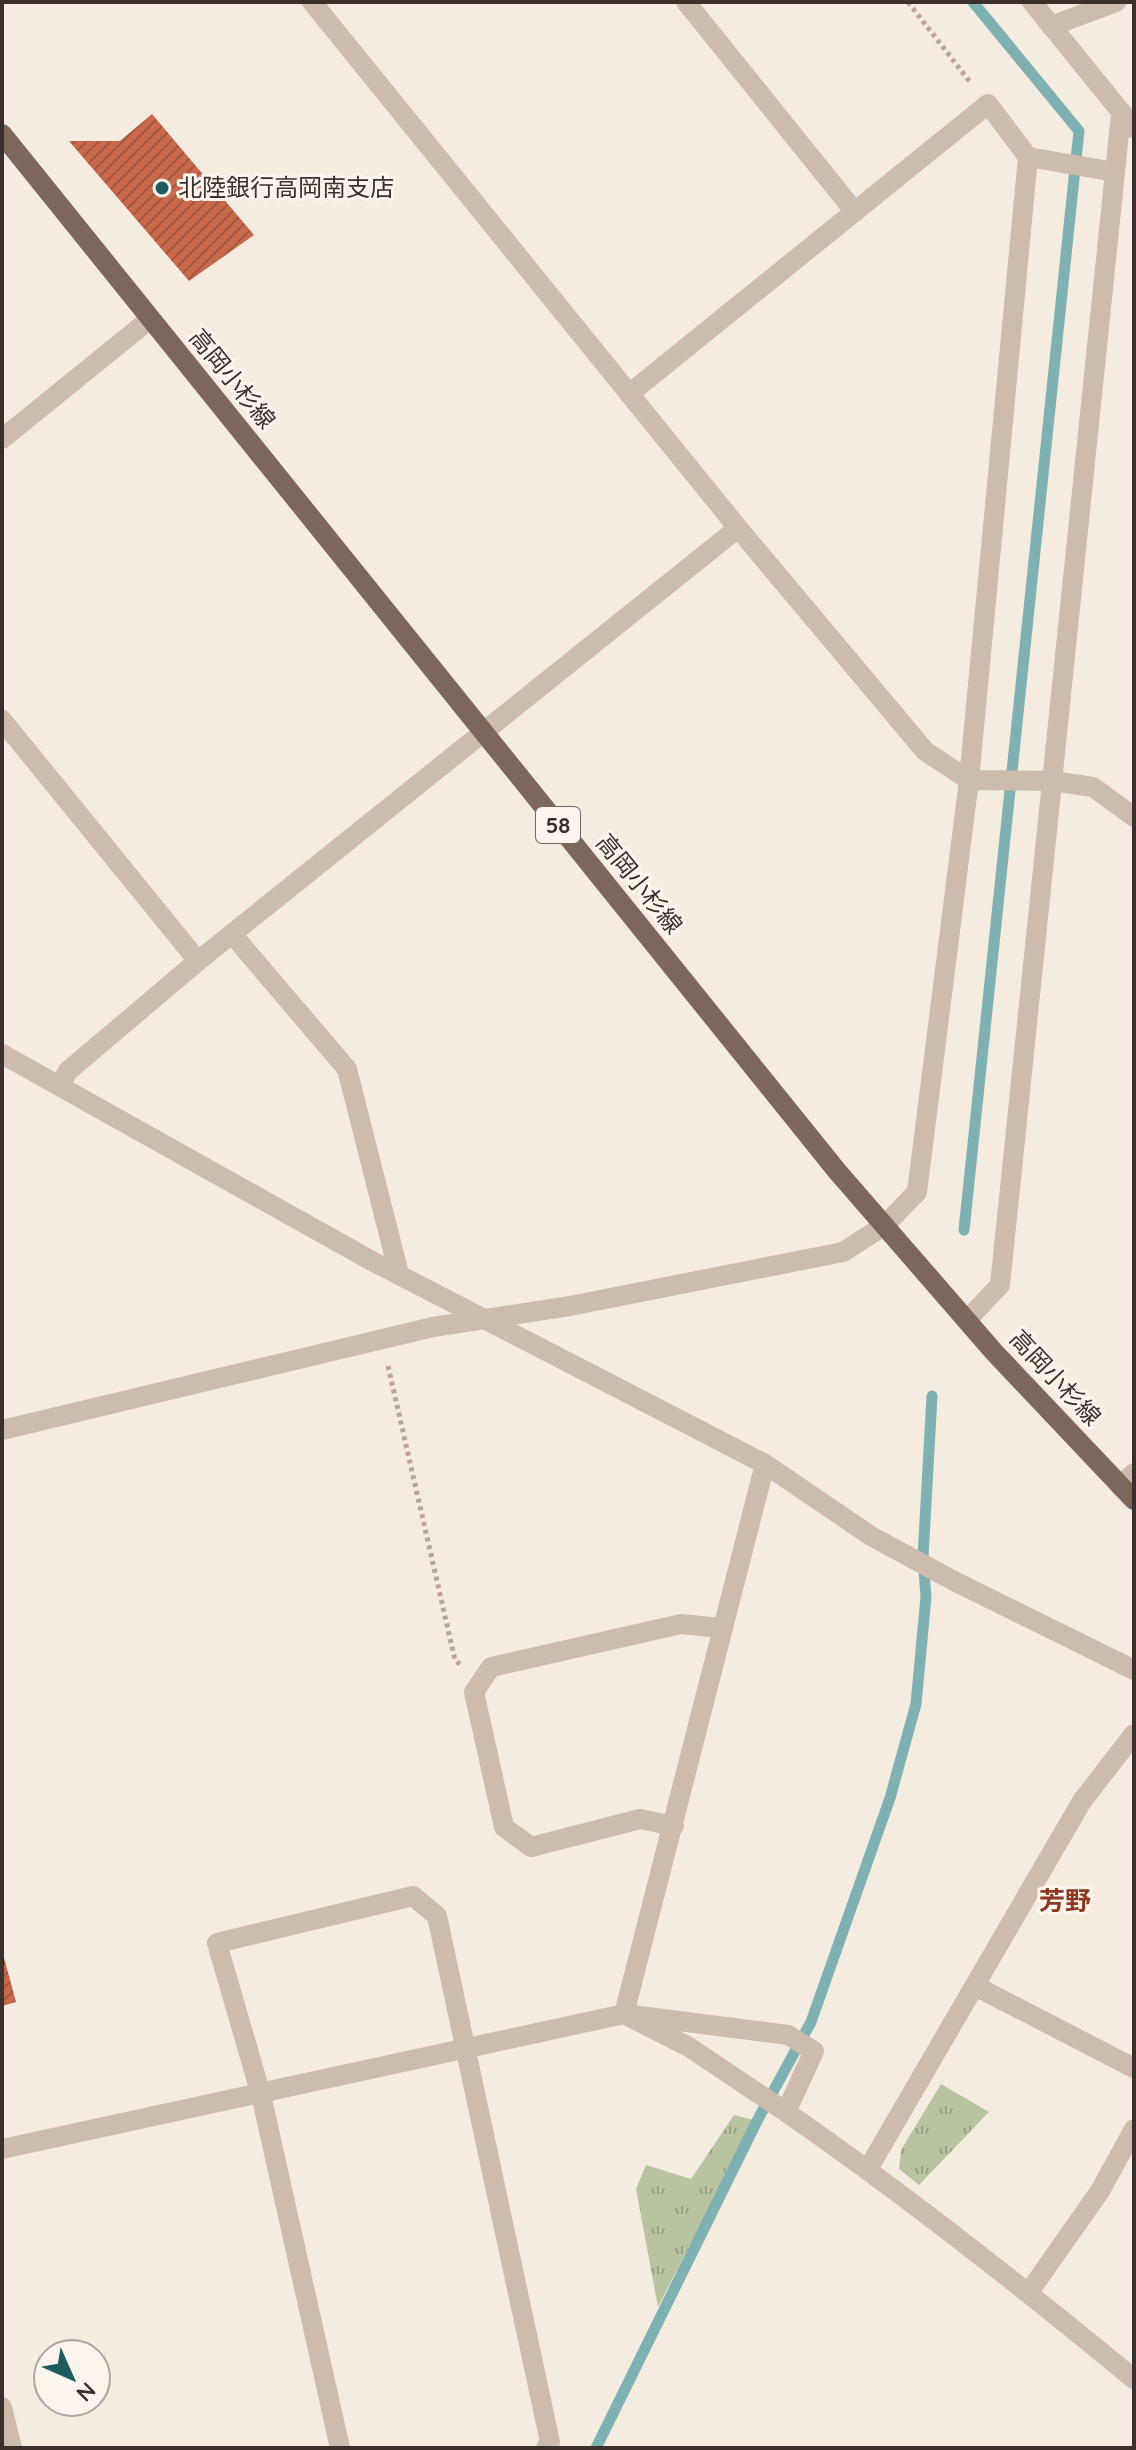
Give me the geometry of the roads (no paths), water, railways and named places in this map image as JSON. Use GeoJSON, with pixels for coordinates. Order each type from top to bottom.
{"type":"FeatureCollection","features":[{"type":"Feature","properties":{"kind":"main road","name":"高岡小杉線"},"geometry":{"type":"LineString","coordinates":[[2,134],[827,1159],[967,1320],[1129,1486]]}},
{"type":"Feature","properties":{"kind":"street"},"geometry":{"type":"LineString","coordinates":[[312,2],[738,528],[925,751],[969,780],[1053,781],[1093,787],[1134,817]]}},
{"type":"Feature","properties":{"kind":"street"},"geometry":{"type":"LineString","coordinates":[[686,2],[855,212]]}},
{"type":"Feature","properties":{"kind":"street"},"geometry":{"type":"LineString","coordinates":[[967,1320],[1000,1285],[1115,172],[1128,121],[1032,2]]}},
{"type":"Feature","properties":{"kind":"street"},"geometry":{"type":"LineString","coordinates":[[1051,26],[1116,2]]}},
{"type":"Feature","properties":{"kind":"street"},"geometry":{"type":"LineString","coordinates":[[2,1430],[381,1339],[486,1317],[570,1306],[843,1252],[885,1225],[917,1192],[969,780],[1028,157],[988,104],[629,394]]}},
{"type":"Feature","properties":{"kind":"street"},"geometry":{"type":"LineString","coordinates":[[1028,157],[1115,172]]}},
{"type":"Feature","properties":{"kind":"street"},"geometry":{"type":"LineString","coordinates":[[2,439],[150,319]]}},
{"type":"Feature","properties":{"kind":"street"},"geometry":{"type":"LineString","coordinates":[[60,1085],[68,1071],[198,961],[738,528]]}},
{"type":"Feature","properties":{"kind":"street"},"geometry":{"type":"LineString","coordinates":[[4,727],[198,961]]}},
{"type":"Feature","properties":{"kind":"street"},"geometry":{"type":"LineString","coordinates":[[232,934],[347,1069],[399,1274]]}},
{"type":"Feature","properties":{"kind":"street"},"geometry":{"type":"LineString","coordinates":[[2,1054],[399,1274],[765,1464],[871,1536],[954,1581],[1134,1670]]}},
{"type":"Feature","properties":{"kind":"street"},"geometry":{"type":"LineString","coordinates":[[624,2014],[765,1464]]}},
{"type":"Feature","properties":{"kind":"street"},"geometry":{"type":"LineString","coordinates":[[674,1826],[640,1819],[531,1847],[504,1827],[474,1692],[491,1667],[681,1624],[722,1628]]}},
{"type":"Feature","properties":{"kind":"street"},"geometry":{"type":"LineString","coordinates":[[868,2169],[977,1987],[1082,1801],[1134,1734]]}},
{"type":"Feature","properties":{"kind":"street"},"geometry":{"type":"LineString","coordinates":[[340,2448],[261,2095],[217,1943],[413,1896],[437,1916],[550,2442],[546,2448]]}},
{"type":"Feature","properties":{"kind":"street"},"geometry":{"type":"LineString","coordinates":[[977,1987],[1134,2068]]}},
{"type":"Feature","properties":{"kind":"street"},"geometry":{"type":"LineString","coordinates":[[624,2014],[689,2047],[868,2169],[1029,2292],[1134,2379]]}},
{"type":"Feature","properties":{"kind":"street"},"geometry":{"type":"LineString","coordinates":[[2,2149],[624,2014],[788,2035],[814,2051],[783,2110]]}},
{"type":"Feature","properties":{"kind":"street"},"geometry":{"type":"LineString","coordinates":[[1029,2292],[1100,2191],[1134,2129]]}},
{"type":"Feature","properties":{"kind":"street"},"geometry":{"type":"LineString","coordinates":[[2,2407],[12,2448]]}},
{"type":"Feature","properties":{"kind":"waterway"},"geometry":{"type":"LineString","coordinates":[[964,1230],[1079,131],[973,2]]}},
{"type":"Feature","properties":{"kind":"waterway"},"geometry":{"type":"LineString","coordinates":[[596,2448],[757,2121],[811,2022],[890,1798],[916,1704],[926,1597],[923,1557],[932,1396]]}},
{"type":"Feature","properties":{"kind":"place","name":"北陸銀行高岡南支店"},"geometry":{"type":"Point","coordinates":[162,188]}},
{"type":"Feature","properties":{"kind":"district","name":"芳野"},"geometry":{"type":"Point","coordinates":[1065,1901]}}]}
